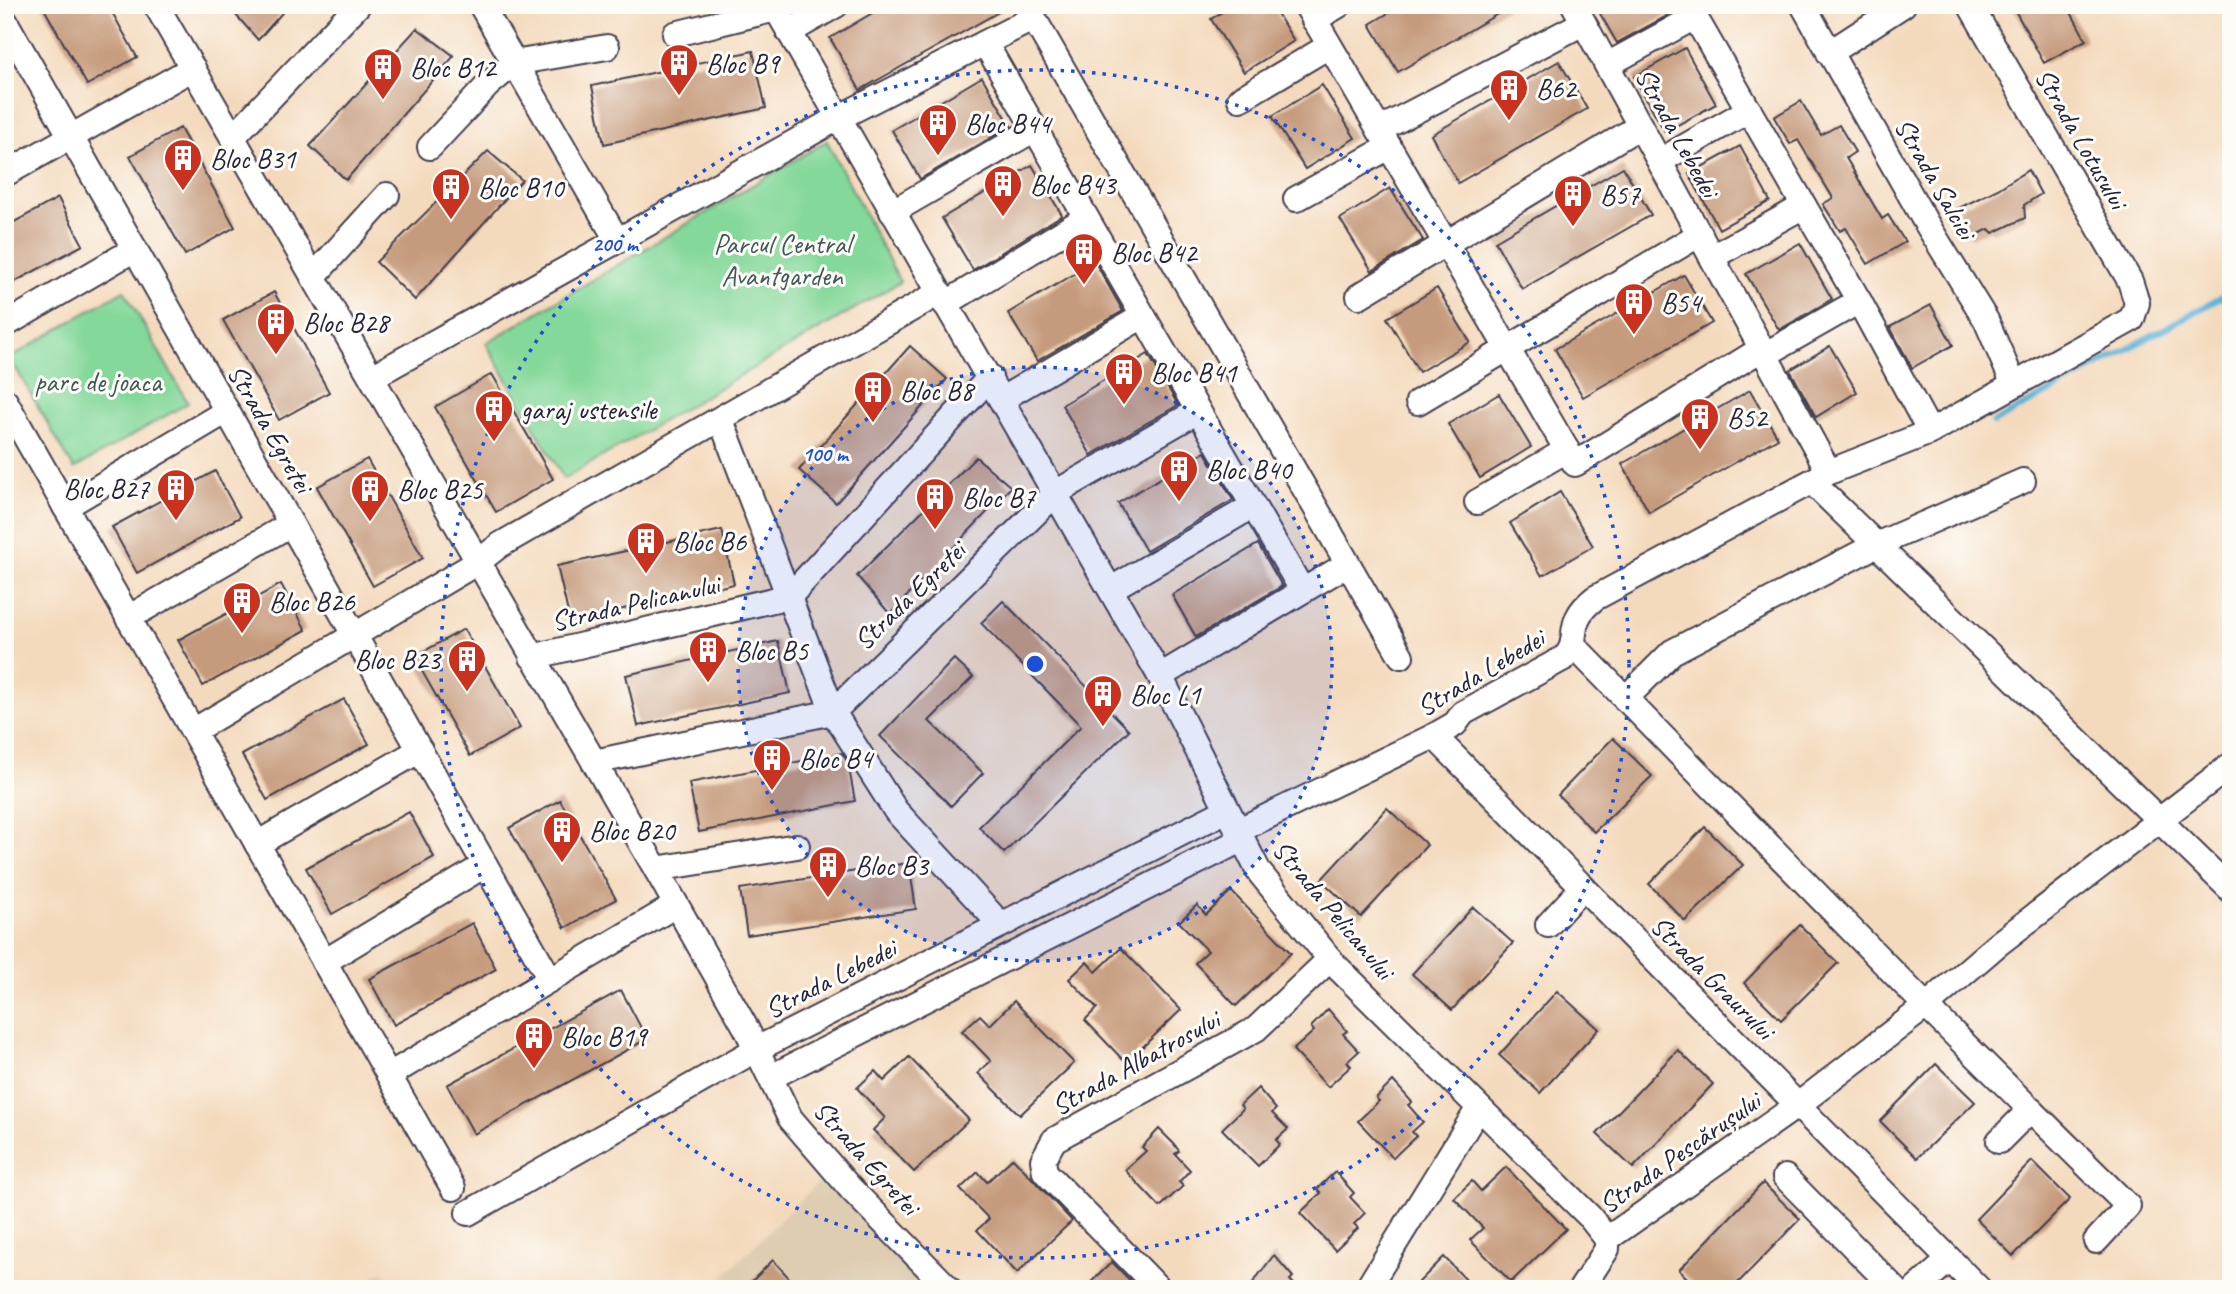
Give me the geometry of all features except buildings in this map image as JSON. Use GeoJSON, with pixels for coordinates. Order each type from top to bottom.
{"type":"FeatureCollection","features":[{"type":"Feature","properties":{"kind":"street","name":"Strada Egretei"},"geometry":{"type":"LineString","coordinates":[[156,5],[656,869],[757,1049],[790,1118],[810,1143],[949,1289]]}},
{"type":"Feature","properties":{"kind":"street"},"geometry":{"type":"LineString","coordinates":[[233,137],[358,5]]}},
{"type":"Feature","properties":{"kind":"street"},"geometry":{"type":"LineString","coordinates":[[481,5],[617,240]]}},
{"type":"Feature","properties":{"kind":"street"},"geometry":{"type":"LineString","coordinates":[[789,32],[836,5]]}},
{"type":"Feature","properties":{"kind":"street"},"geometry":{"type":"LineString","coordinates":[[1339,5],[1310,13],[1575,464],[1764,351],[1859,301]]}},
{"type":"Feature","properties":{"kind":"street","name":"Strada Salciei"},"geometry":{"type":"LineString","coordinates":[[1803,5],[1986,320],[2013,383]]}},
{"type":"Feature","properties":{"kind":"street"},"geometry":{"type":"LineString","coordinates":[[1829,53],[1903,5]]}},
{"type":"Feature","properties":{"kind":"street","name":"Strada Lotusului"},"geometry":{"type":"LineString","coordinates":[[1970,5],[2130,281],[2137,303]]}},
{"type":"Feature","properties":{"kind":"street"},"geometry":{"type":"LineString","coordinates":[[675,34],[775,7]]}},
{"type":"Feature","properties":{"kind":"street","name":"Strada Pelicanului"},"geometry":{"type":"LineString","coordinates":[[775,7],[1057,492],[1160,676],[1235,827],[1275,894],[1330,959],[1478,1109],[1589,1216],[1608,1239]]}},
{"type":"Feature","properties":{"kind":"street"},"geometry":{"type":"LineString","coordinates":[[1607,65],[1691,11],[1859,301],[1930,432]]}},
{"type":"Feature","properties":{"kind":"street"},"geometry":{"type":"LineString","coordinates":[[372,377],[838,118],[985,43],[1030,12],[1346,565],[1401,656]]}},
{"type":"Feature","properties":{"kind":"street"},"geometry":{"type":"LineString","coordinates":[[1296,200],[1384,139],[1578,14]]}},
{"type":"Feature","properties":{"kind":"street","name":"Strada Lebedei"},"geometry":{"type":"LineString","coordinates":[[1578,14],[1764,351],[1821,477]]}},
{"type":"Feature","properties":{"kind":"street","name":"Strada Egretei"},"geometry":{"type":"LineString","coordinates":[[6,23],[550,979]]}},
{"type":"Feature","properties":{"kind":"street"},"geometry":{"type":"LineString","coordinates":[[985,43],[1302,590]]}},
{"type":"Feature","properties":{"kind":"street"},"geometry":{"type":"LineString","coordinates":[[1240,99],[1329,46]]}},
{"type":"Feature","properties":{"kind":"street"},"geometry":{"type":"LineString","coordinates":[[430,147],[488,85],[514,63],[607,47]]}},
{"type":"Feature","properties":{"kind":"street"},"geometry":{"type":"LineString","coordinates":[[5,174],[193,68]]}},
{"type":"Feature","properties":{"kind":"street"},"geometry":{"type":"LineString","coordinates":[[1660,161],[1749,110]]}},
{"type":"Feature","properties":{"kind":"street"},"geometry":{"type":"LineString","coordinates":[[1359,296],[1640,126]]}},
{"type":"Feature","properties":{"kind":"street"},"geometry":{"type":"LineString","coordinates":[[892,212],[1035,130]]}},
{"type":"Feature","properties":{"kind":"street"},"geometry":{"type":"LineString","coordinates":[[313,276],[387,195]]}},
{"type":"Feature","properties":{"kind":"street"},"geometry":{"type":"LineString","coordinates":[[1712,257],[1804,206]]}},
{"type":"Feature","properties":{"kind":"street"},"geometry":{"type":"LineString","coordinates":[[193,731],[478,562],[500,545],[1086,218]]}},
{"type":"Feature","properties":{"kind":"street"},"geometry":{"type":"LineString","coordinates":[[1418,402],[1700,234]]}},
{"type":"Feature","properties":{"kind":"street"},"geometry":{"type":"LineString","coordinates":[[5,326],[135,249]]}},
{"type":"Feature","properties":{"kind":"street","name":"Strada Lebedei"},"geometry":{"type":"LineString","coordinates":[[467,1213],[757,1049],[1001,925],[1235,827],[1434,736],[1455,724],[1463,713],[1564,658],[1574,646],[1575,620],[1583,607],[1595,598],[1821,477],[1930,432],[2132,318],[2137,303]]}},
{"type":"Feature","properties":{"kind":"street"},"geometry":{"type":"LineString","coordinates":[[1002,399],[1143,316]]}},
{"type":"Feature","properties":{"kind":"street"},"geometry":{"type":"LineString","coordinates":[[790,596],[990,377]]}},
{"type":"Feature","properties":{"kind":"street"},"geometry":{"type":"LineString","coordinates":[[5,401],[453,1188]]}},
{"type":"Feature","properties":{"kind":"street"},"geometry":{"type":"LineString","coordinates":[[65,506],[227,411]]}},
{"type":"Feature","properties":{"kind":"street","name":"Strada Egretei"},"geometry":{"type":"LineString","coordinates":[[833,712],[1057,492],[1198,411]]}},
{"type":"Feature","properties":{"kind":"street","name":"Strada Egretei"},"geometry":{"type":"LineString","coordinates":[[721,420],[833,712],[896,810],[1001,925]]}},
{"type":"Feature","properties":{"kind":"street"},"geometry":{"type":"LineString","coordinates":[[1477,502],[1567,450]]}},
{"type":"Feature","properties":{"kind":"street"},"geometry":{"type":"LineString","coordinates":[[1821,477],[1875,545],[2231,890]]}},
{"type":"Feature","properties":{"kind":"street"},"geometry":{"type":"LineString","coordinates":[[1625,699],[1672,652],[1875,545],[2023,481]]}},
{"type":"Feature","properties":{"kind":"street"},"geometry":{"type":"LineString","coordinates":[[1111,589],[1253,506]]}},
{"type":"Feature","properties":{"kind":"street"},"geometry":{"type":"LineString","coordinates":[[128,618],[291,524]]}},
{"type":"Feature","properties":{"kind":"street"},"geometry":{"type":"LineString","coordinates":[[1160,676],[1346,565]]}},
{"type":"Feature","properties":{"kind":"street","name":"Strada Pelicanului"},"geometry":{"type":"LineString","coordinates":[[532,657],[790,596]]}},
{"type":"Feature","properties":{"kind":"street"},"geometry":{"type":"LineString","coordinates":[[1574,646],[1926,1006],[2128,1206],[2096,1241]]}},
{"type":"Feature","properties":{"kind":"street"},"geometry":{"type":"LineString","coordinates":[[594,762],[833,712]]}},
{"type":"Feature","properties":{"kind":"street","name":"Strada Graurului"},"geometry":{"type":"LineString","coordinates":[[1434,736],[1979,1289]]}},
{"type":"Feature","properties":{"kind":"street"},"geometry":{"type":"LineString","coordinates":[[257,844],[420,750]]}},
{"type":"Feature","properties":{"kind":"street","name":"Strada Pescărușului"},"geometry":{"type":"LineString","coordinates":[[1581,1289],[1607,1249],[1608,1239],[1798,1105],[1926,1006],[1998,944],[2231,765]]}},
{"type":"Feature","properties":{"kind":"street","name":"Strada Lebedei"},"geometry":{"type":"LineString","coordinates":[[771,1077],[1235,827]]}},
{"type":"Feature","properties":{"kind":"street"},"geometry":{"type":"LineString","coordinates":[[656,869],[797,846]]}},
{"type":"Feature","properties":{"kind":"street"},"geometry":{"type":"LineString","coordinates":[[324,962],[485,865]]}},
{"type":"Feature","properties":{"kind":"street"},"geometry":{"type":"LineString","coordinates":[[1548,925],[1583,887]]}},
{"type":"Feature","properties":{"kind":"street"},"geometry":{"type":"LineString","coordinates":[[389,1075],[676,905]]}},
{"type":"Feature","properties":{"kind":"street","name":"Strada Albatrosului"},"geometry":{"type":"LineString","coordinates":[[1159,1289],[1045,1172],[1043,1160],[1049,1144],[1117,1103],[1256,1029],[1330,959]]}},
{"type":"Feature","properties":{"kind":"street"},"geometry":{"type":"LineString","coordinates":[[1367,1289],[1478,1109]]}},
{"type":"Feature","properties":{"kind":"street"},"geometry":{"type":"LineString","coordinates":[[2000,1141],[2031,1109]]}},
{"type":"Feature","properties":{"kind":"street"},"geometry":{"type":"LineString","coordinates":[[1784,1177],[1895,1289]]}},
{"type":"Feature","properties":{"kind":"street"},"geometry":{"type":"LineString","coordinates":[[1916,1289],[1950,1259]]}},
{"type":"Feature","properties":{"kind":"shaded area"},"geometry":{"type":"Polygon","coordinates":[[[829,1172],[946,1289],[710,1289],[829,1172]]]}},
{"type":"Feature","properties":{"kind":"shaded area"},"geometry":{"type":"Polygon","coordinates":[[[382,1271],[402,1289],[357,1289],[382,1271]]]}},
{"type":"Feature","properties":{"kind":"green space","name":"Parcul Central Avantgarden"},"geometry":{"type":"Polygon","coordinates":[[[827,141],[900,282],[564,479],[486,343],[827,141]]]}},
{"type":"Feature","properties":{"kind":"green space","name":"parc de joaca"},"geometry":{"type":"Polygon","coordinates":[[[124,290],[188,403],[74,469],[10,358],[124,290]]]}},
{"type":"Feature","properties":{"kind":"waterway"},"geometry":{"type":"LineString","coordinates":[[1993,423],[2231,292]]}},
{"type":"Feature","properties":{"kind":"place","name":"Bloc B9"},"geometry":{"type":"Point","coordinates":[679,97]}},
{"type":"Feature","properties":{"kind":"place","name":"Bloc B12"},"geometry":{"type":"Point","coordinates":[383,101]}},
{"type":"Feature","properties":{"kind":"place","name":"B62"},"geometry":{"type":"Point","coordinates":[1509,122]}},
{"type":"Feature","properties":{"kind":"place","name":"Bloc B44"},"geometry":{"type":"Point","coordinates":[938,157]}},
{"type":"Feature","properties":{"kind":"place","name":"Bloc B31"},"geometry":{"type":"Point","coordinates":[183,192]}},
{"type":"Feature","properties":{"kind":"place","name":"Bloc B43"},"geometry":{"type":"Point","coordinates":[1003,218]}},
{"type":"Feature","properties":{"kind":"place","name":"Bloc B10"},"geometry":{"type":"Point","coordinates":[451,221]}},
{"type":"Feature","properties":{"kind":"place","name":"B57"},"geometry":{"type":"Point","coordinates":[1573,228]}},
{"type":"Feature","properties":{"kind":"place","name":"Bloc B42"},"geometry":{"type":"Point","coordinates":[1084,286]}},
{"type":"Feature","properties":{"kind":"place","name":"B54"},"geometry":{"type":"Point","coordinates":[1634,336]}},
{"type":"Feature","properties":{"kind":"place","name":"Bloc B28"},"geometry":{"type":"Point","coordinates":[276,356]}},
{"type":"Feature","properties":{"kind":"place","name":"Bloc B41"},"geometry":{"type":"Point","coordinates":[1124,406]}},
{"type":"Feature","properties":{"kind":"place","name":"Bloc B8"},"geometry":{"type":"Point","coordinates":[873,424]}},
{"type":"Feature","properties":{"kind":"place","name":"garaj ustensile"},"geometry":{"type":"Point","coordinates":[494,443]}},
{"type":"Feature","properties":{"kind":"place","name":"B52"},"geometry":{"type":"Point","coordinates":[1700,451]}},
{"type":"Feature","properties":{"kind":"place","name":"Bloc B40"},"geometry":{"type":"Point","coordinates":[1179,503]}},
{"type":"Feature","properties":{"kind":"place","name":"Bloc B27"},"geometry":{"type":"Point","coordinates":[176,522]}},
{"type":"Feature","properties":{"kind":"place","name":"Bloc B25"},"geometry":{"type":"Point","coordinates":[370,523]}},
{"type":"Feature","properties":{"kind":"place","name":"Bloc B7"},"geometry":{"type":"Point","coordinates":[935,531]}},
{"type":"Feature","properties":{"kind":"place","name":"Bloc B6"},"geometry":{"type":"Point","coordinates":[646,575]}},
{"type":"Feature","properties":{"kind":"place","name":"Bloc B26"},"geometry":{"type":"Point","coordinates":[242,635]}},
{"type":"Feature","properties":{"kind":"place","name":"Bloc B5"},"geometry":{"type":"Point","coordinates":[708,684]}},
{"type":"Feature","properties":{"kind":"place","name":"Bloc B23"},"geometry":{"type":"Point","coordinates":[467,693]}},
{"type":"Feature","properties":{"kind":"place","name":"Bloc L1"},"geometry":{"type":"Point","coordinates":[1103,728]}},
{"type":"Feature","properties":{"kind":"place","name":"Bloc B4"},"geometry":{"type":"Point","coordinates":[772,792]}},
{"type":"Feature","properties":{"kind":"place","name":"Bloc B20"},"geometry":{"type":"Point","coordinates":[562,864]}},
{"type":"Feature","properties":{"kind":"place","name":"Bloc B3"},"geometry":{"type":"Point","coordinates":[828,899]}},
{"type":"Feature","properties":{"kind":"place","name":"Bloc B19"},"geometry":{"type":"Point","coordinates":[534,1070]}}]}
